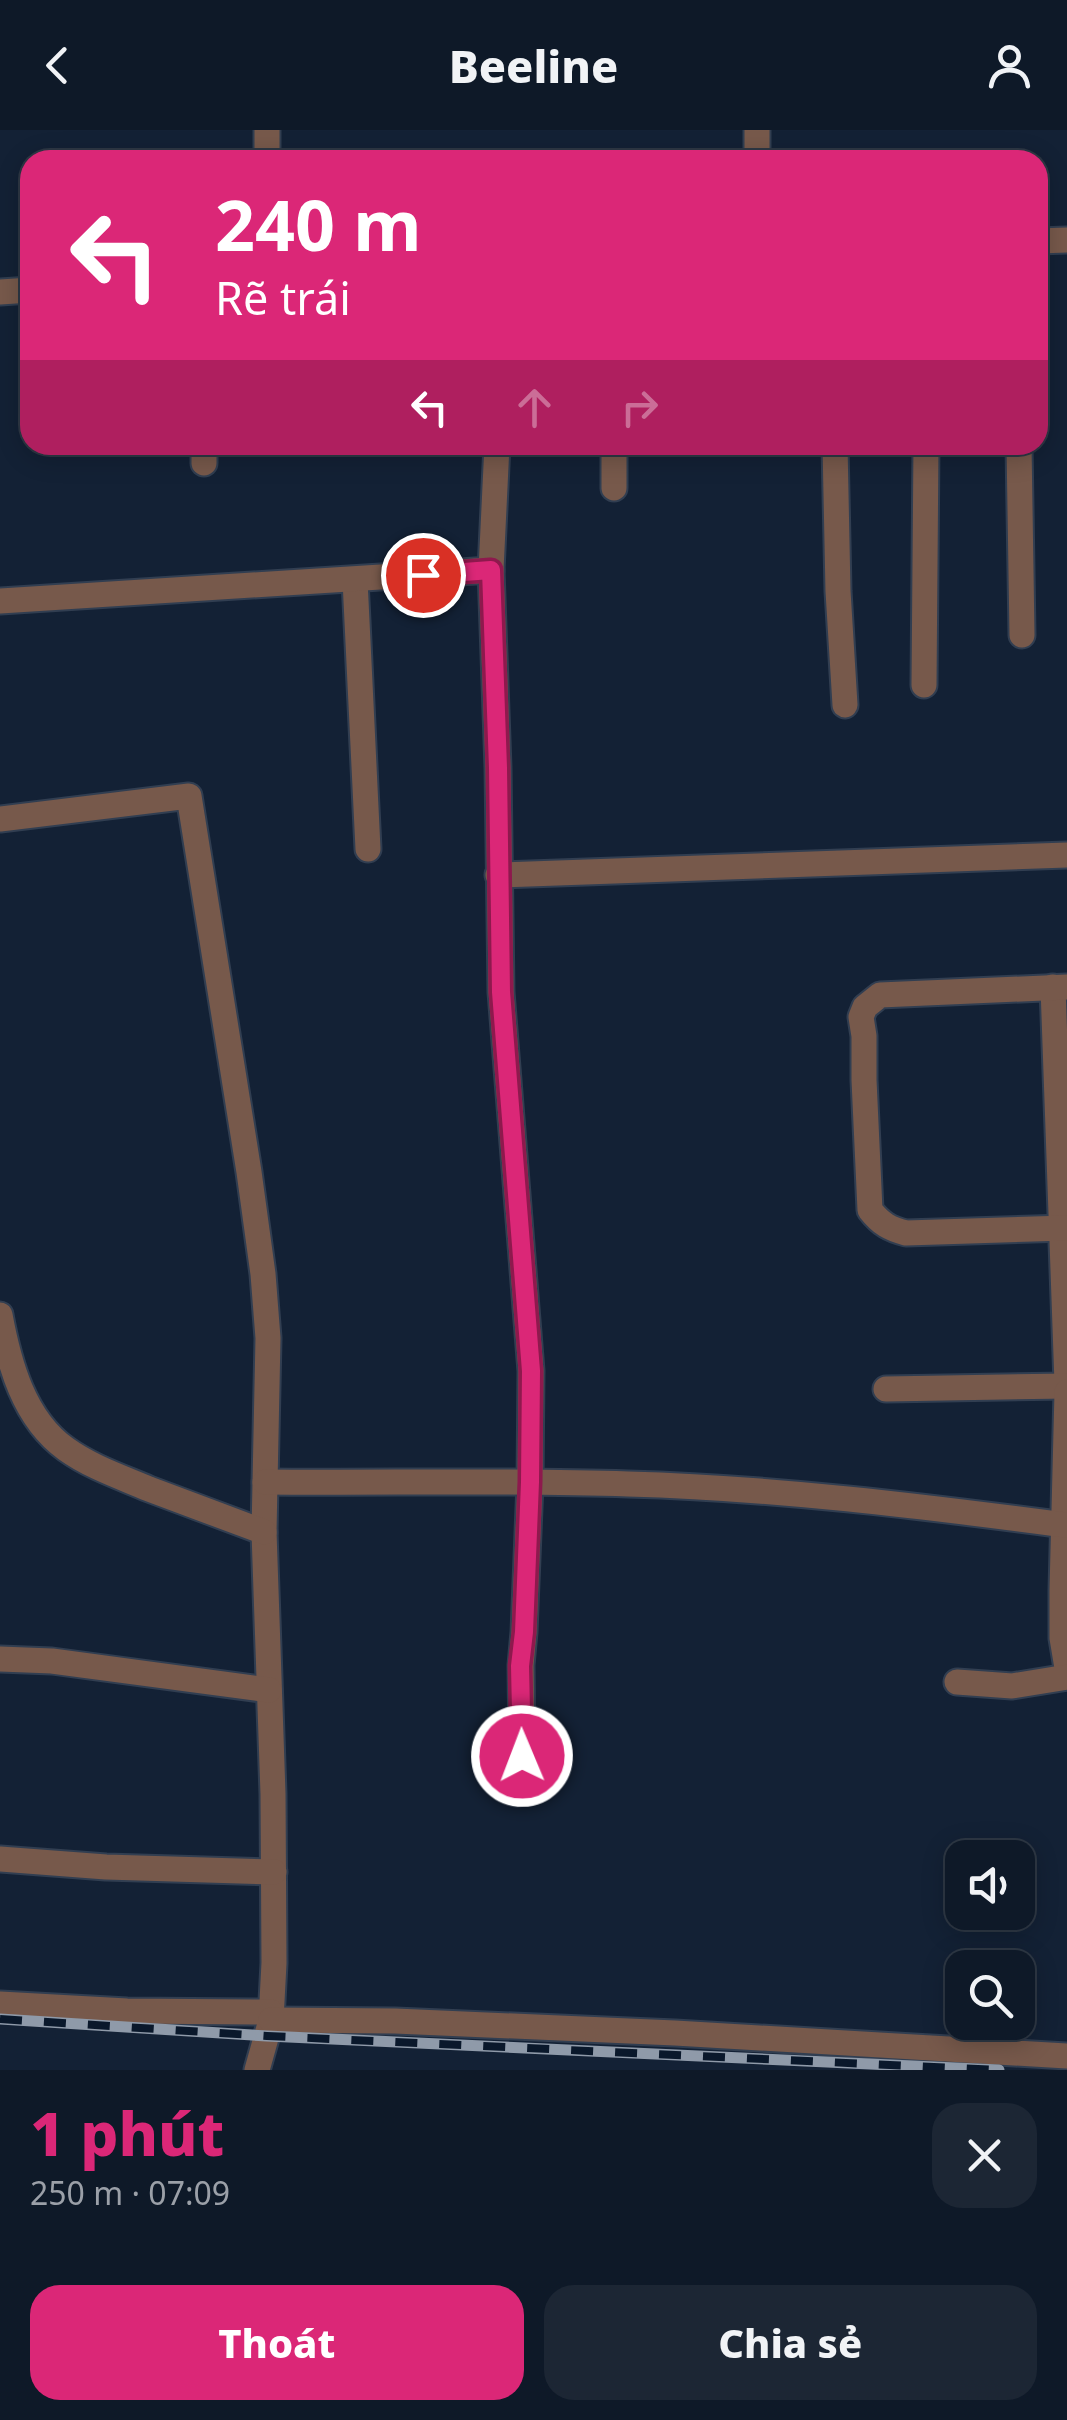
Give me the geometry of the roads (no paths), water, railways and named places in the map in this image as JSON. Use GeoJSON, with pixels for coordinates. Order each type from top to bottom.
{"type":"FeatureCollection","features":[{"type":"Feature","properties":{"kind":"street"},"geometry":{"type":"LineString","coordinates":[[497,455],[491,570],[501,992],[531,1371],[530,1482],[520,1666],[522,1756]]}},
{"type":"Feature","properties":{"kind":"street"},"geometry":{"type":"LineString","coordinates":[[614,455],[614,488]]}},
{"type":"Feature","properties":{"kind":"street"},"geometry":{"type":"LineString","coordinates":[[835,455],[845,704]]}},
{"type":"Feature","properties":{"kind":"street"},"geometry":{"type":"LineString","coordinates":[[924,685],[926,455]]}},
{"type":"Feature","properties":{"kind":"street"},"geometry":{"type":"LineString","coordinates":[[1019,455],[1022,635]]}},
{"type":"Feature","properties":{"kind":"street"},"geometry":{"type":"LineString","coordinates":[[0,601],[491,570]]}},
{"type":"Feature","properties":{"kind":"street"},"geometry":{"type":"LineString","coordinates":[[356,580],[368,848]]}},
{"type":"Feature","properties":{"kind":"street"},"geometry":{"type":"LineString","coordinates":[[0,820],[190,796],[263,1274],[268,1338],[264,1532],[274,1872],[271,2016],[257,2070]]}},
{"type":"Feature","properties":{"kind":"street"},"geometry":{"type":"LineString","coordinates":[[498,875],[1067,855]]}},
{"type":"Feature","properties":{"kind":"street"},"geometry":{"type":"LineString","coordinates":[[1065,1228],[906,1233],[879,1222],[870,1210],[861,1017],[871,1000],[880,995],[1060,987],[1065,1228],[1067,1387],[1062,1638],[1067,1668]]}},
{"type":"Feature","properties":{"kind":"street"},"geometry":{"type":"LineString","coordinates":[[0,1315],[6,1346],[28,1406],[62,1446],[109,1473],[264,1532]]}},
{"type":"Feature","properties":{"kind":"street"},"geometry":{"type":"LineString","coordinates":[[886,1389],[1067,1387]]}},
{"type":"Feature","properties":{"kind":"street"},"geometry":{"type":"LineString","coordinates":[[265,1482],[661,1486],[918,1506],[1066,1526]]}},
{"type":"Feature","properties":{"kind":"street"},"geometry":{"type":"LineString","coordinates":[[0,1660],[71,1664],[270,1690]]}},
{"type":"Feature","properties":{"kind":"street"},"geometry":{"type":"LineString","coordinates":[[956,1682],[1012,1686],[1067,1677]]}},
{"type":"Feature","properties":{"kind":"street"},"geometry":{"type":"LineString","coordinates":[[0,1859],[106,1868],[274,1872]]}},
{"type":"Feature","properties":{"kind":"street"},"geometry":{"type":"LineString","coordinates":[[0,2004],[674,2033],[1067,2056]]}},
{"type":"Feature","properties":{"kind":"railway"},"geometry":{"type":"LineString","coordinates":[[0,2019],[267,2036],[999,2070]]}}]}
